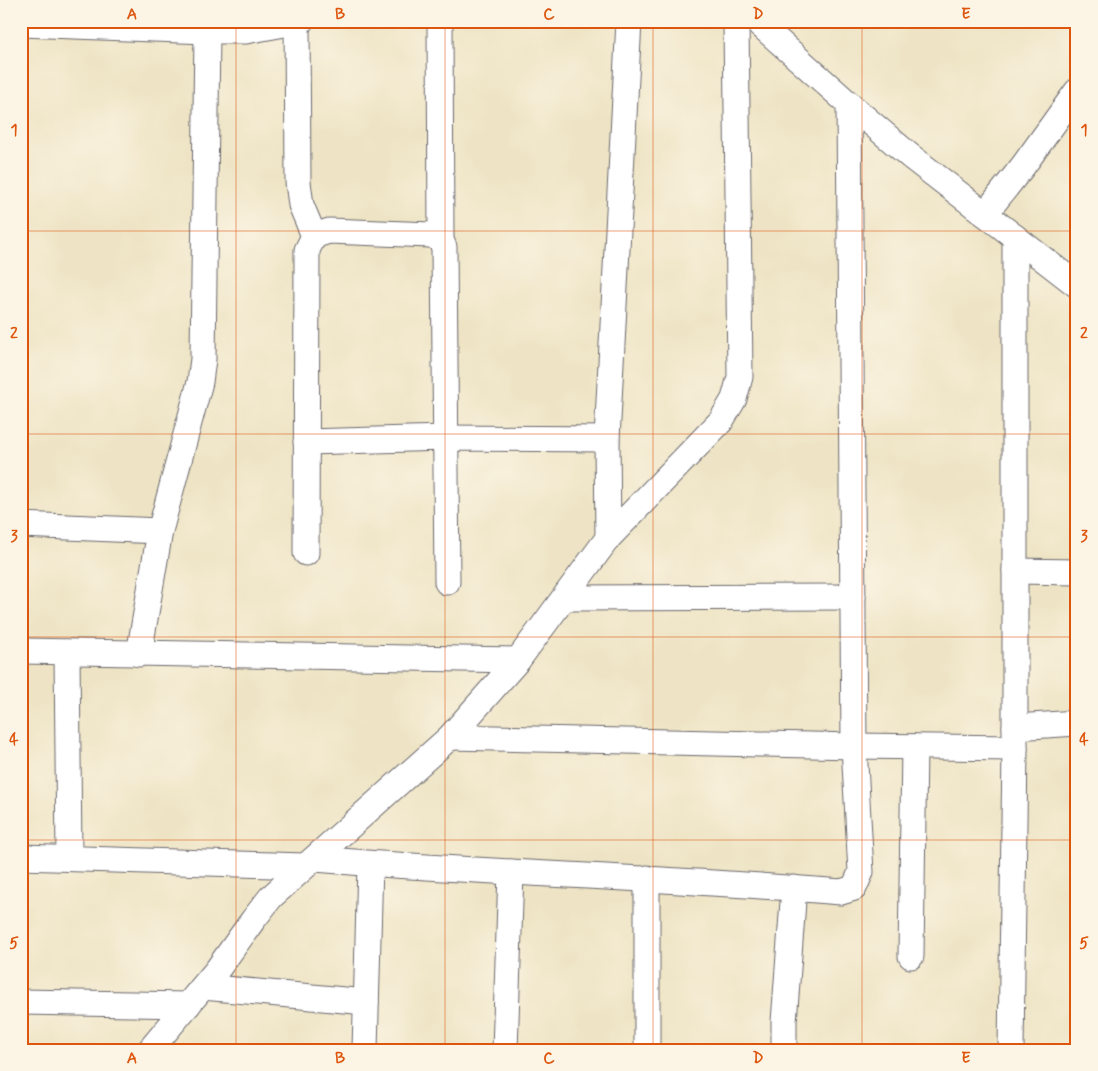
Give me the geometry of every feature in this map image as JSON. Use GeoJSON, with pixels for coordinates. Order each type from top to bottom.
{"type":"FeatureCollection","features":[{"type":"Feature","properties":{"kind":"street"},"geometry":{"type":"LineString","coordinates":[[440,21],[441,241],[444,247],[447,582]]}},
{"type":"Feature","properties":{"kind":"street"},"geometry":{"type":"LineString","coordinates":[[608,538],[606,439],[629,21]]}},
{"type":"Feature","properties":{"kind":"street"},"geometry":{"type":"LineString","coordinates":[[150,1050],[196,996],[271,897],[450,737],[518,660],[566,598],[608,538],[722,421],[734,399],[740,377],[736,21]]}},
{"type":"Feature","properties":{"kind":"street"},"geometry":{"type":"LineString","coordinates":[[756,21],[910,156],[1077,284]]}},
{"type":"Feature","properties":{"kind":"street"},"geometry":{"type":"LineString","coordinates":[[21,24],[207,31],[299,22],[298,182],[301,205],[314,236]]}},
{"type":"Feature","properties":{"kind":"street"},"geometry":{"type":"LineString","coordinates":[[139,654],[160,531],[200,382],[203,359],[207,31]]}},
{"type":"Feature","properties":{"kind":"street"},"geometry":{"type":"LineString","coordinates":[[985,214],[1023,166],[1077,91]]}},
{"type":"Feature","properties":{"kind":"street"},"geometry":{"type":"LineString","coordinates":[[21,857],[370,864],[647,878],[841,892],[854,888],[860,872],[854,746],[849,104]]}},
{"type":"Feature","properties":{"kind":"street"},"geometry":{"type":"LineString","coordinates":[[306,553],[307,250],[314,236],[329,231],[431,235],[441,241]]}},
{"type":"Feature","properties":{"kind":"street"},"geometry":{"type":"LineString","coordinates":[[1011,1050],[1015,738],[1015,237]]}},
{"type":"Feature","properties":{"kind":"street"},"geometry":{"type":"LineString","coordinates":[[306,442],[445,438],[606,439]]}},
{"type":"Feature","properties":{"kind":"street"},"geometry":{"type":"LineString","coordinates":[[21,525],[160,531]]}},
{"type":"Feature","properties":{"kind":"street"},"geometry":{"type":"LineString","coordinates":[[1015,570],[1077,572]]}},
{"type":"Feature","properties":{"kind":"street"},"geometry":{"type":"LineString","coordinates":[[566,598],[853,597]]}},
{"type":"Feature","properties":{"kind":"street"},"geometry":{"type":"LineString","coordinates":[[21,651],[518,660]]}},
{"type":"Feature","properties":{"kind":"street"},"geometry":{"type":"LineString","coordinates":[[67,652],[69,858]]}},
{"type":"Feature","properties":{"kind":"street"},"geometry":{"type":"LineString","coordinates":[[450,737],[914,747],[1015,738],[1077,723]]}},
{"type":"Feature","properties":{"kind":"street"},"geometry":{"type":"LineString","coordinates":[[911,956],[914,747]]}},
{"type":"Feature","properties":{"kind":"street"},"geometry":{"type":"LineString","coordinates":[[365,1050],[370,864]]}},
{"type":"Feature","properties":{"kind":"street"},"geometry":{"type":"LineString","coordinates":[[504,1050],[511,872]]}},
{"type":"Feature","properties":{"kind":"street"},"geometry":{"type":"LineString","coordinates":[[647,878],[647,1050]]}},
{"type":"Feature","properties":{"kind":"street"},"geometry":{"type":"LineString","coordinates":[[784,1050],[784,1022],[794,888]]}},
{"type":"Feature","properties":{"kind":"street"},"geometry":{"type":"LineString","coordinates":[[21,1002],[196,996],[366,1002]]}}]}
